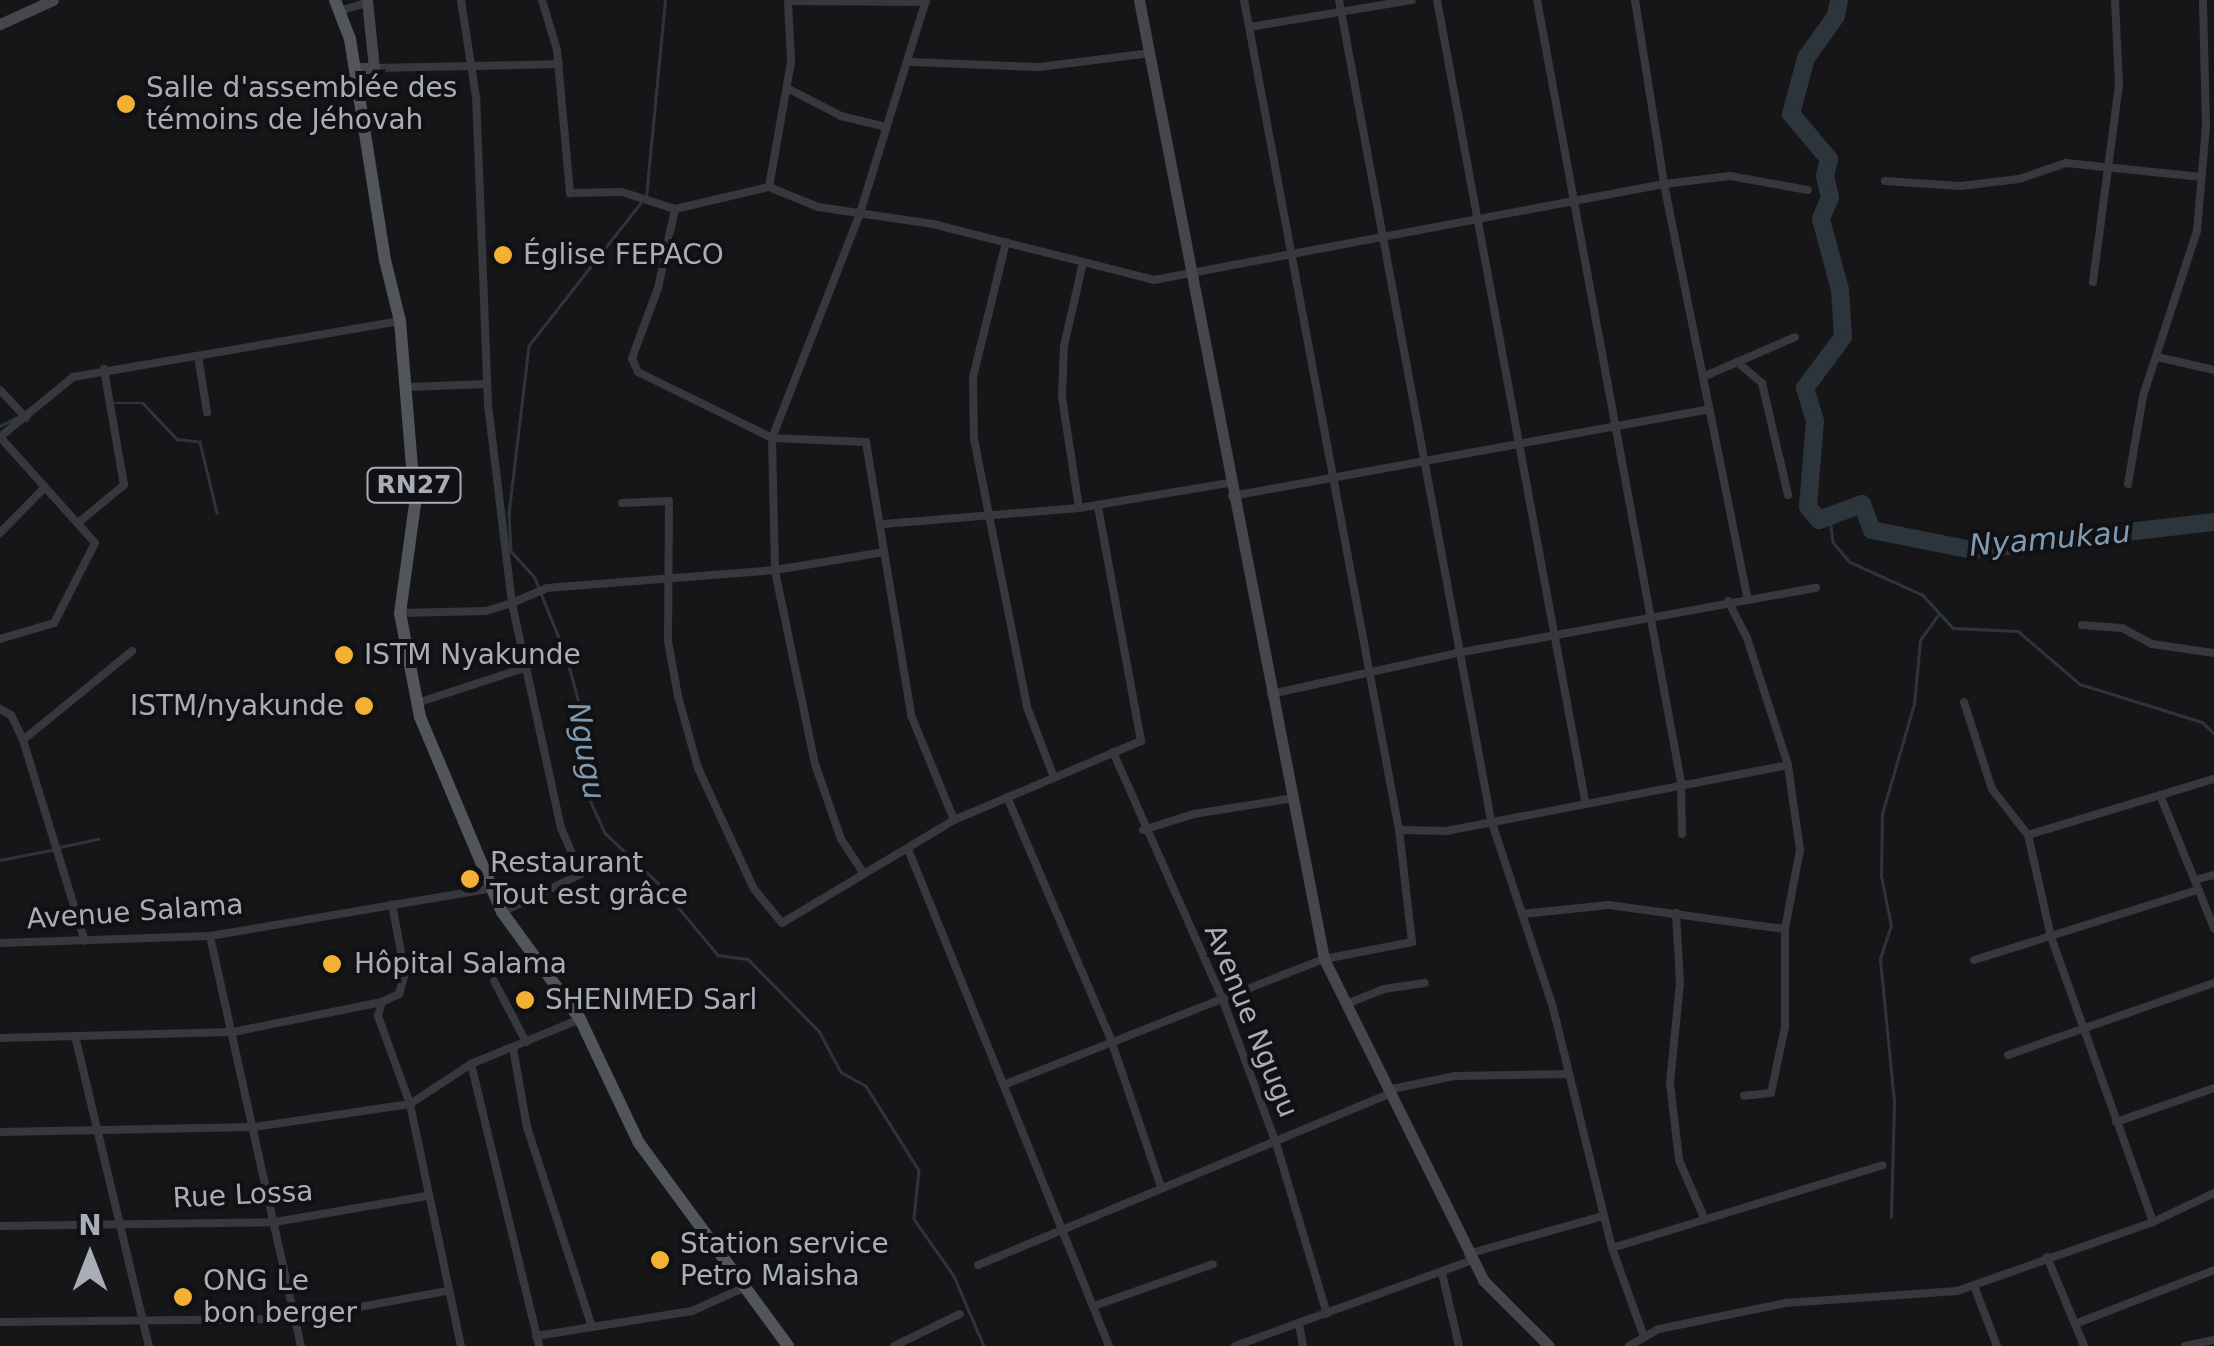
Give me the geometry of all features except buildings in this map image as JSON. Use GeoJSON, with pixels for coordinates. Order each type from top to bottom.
{"type":"FeatureCollection","features":[{"type":"Feature","properties":{"kind":"main road","name":"RN27"},"geometry":{"type":"LineString","coordinates":[[338,5],[356,68],[384,260],[400,320],[415,504],[400,613],[420,718],[489,889],[502,912],[580,1019],[640,1143],[740,1289],[788,1346]]}},
{"type":"Feature","properties":{"kind":"street"},"geometry":{"type":"LineString","coordinates":[[0,24],[53,0]]}},
{"type":"Feature","properties":{"kind":"street"},"geometry":{"type":"LineString","coordinates":[[461,0],[470,69],[487,384],[512,603],[560,828],[581,874],[502,912]]}},
{"type":"Feature","properties":{"kind":"street"},"geometry":{"type":"LineString","coordinates":[[542,0],[559,64],[570,193],[622,192],[675,209],[769,187],[818,208],[860,212],[1006,242],[1082,266],[1154,280],[1188,277],[1664,184],[1730,176],[1808,190]]}},
{"type":"Feature","properties":{"kind":"street"},"geometry":{"type":"LineString","coordinates":[[769,187],[788,88],[788,0],[926,1],[912,62],[860,212],[772,438],[776,570],[815,764],[841,839],[864,874]]}},
{"type":"Feature","properties":{"kind":"street"},"geometry":{"type":"LineString","coordinates":[[1138,0],[1151,53],[1188,277],[1324,959],[1342,1006],[1483,1280],[1548,1346]]}},
{"type":"Feature","properties":{"kind":"street"},"geometry":{"type":"LineString","coordinates":[[1006,1084],[1324,959],[1412,942],[1399,830],[1366,677],[1277,199],[1270,116],[1244,0]]}},
{"type":"Feature","properties":{"kind":"street"},"geometry":{"type":"LineString","coordinates":[[1339,0],[1491,820],[1568,1074],[1612,1248],[1644,1337]]}},
{"type":"Feature","properties":{"kind":"street"},"geometry":{"type":"LineString","coordinates":[[1249,27],[1412,0]]}},
{"type":"Feature","properties":{"kind":"street"},"geometry":{"type":"LineString","coordinates":[[1437,0],[1586,800]]}},
{"type":"Feature","properties":{"kind":"street"},"geometry":{"type":"LineString","coordinates":[[1537,0],[1681,782],[1682,834]]}},
{"type":"Feature","properties":{"kind":"street"},"geometry":{"type":"LineString","coordinates":[[1635,0],[1664,184],[1748,600]]}},
{"type":"Feature","properties":{"kind":"street"},"geometry":{"type":"LineString","coordinates":[[2094,282],[2112,167],[2119,85],[2115,0]]}},
{"type":"Feature","properties":{"kind":"street"},"geometry":{"type":"LineString","coordinates":[[338,5],[367,1],[374,68]]}},
{"type":"Feature","properties":{"kind":"street"},"geometry":{"type":"LineString","coordinates":[[2128,484],[2128,460],[2196,231],[2201,177],[2203,4],[2214,8]]}},
{"type":"Feature","properties":{"kind":"street"},"geometry":{"type":"LineString","coordinates":[[912,62],[1038,67],[1151,53]]}},
{"type":"Feature","properties":{"kind":"street"},"geometry":{"type":"LineString","coordinates":[[356,68],[470,69],[559,64]]}},
{"type":"Feature","properties":{"kind":"street"},"geometry":{"type":"LineString","coordinates":[[788,88],[841,116],[886,128]]}},
{"type":"Feature","properties":{"kind":"street"},"geometry":{"type":"LineString","coordinates":[[1885,182],[1961,186],[2020,179],[2066,163],[2201,177]]}},
{"type":"Feature","properties":{"kind":"street"},"geometry":{"type":"LineString","coordinates":[[675,209],[658,288],[632,358],[638,372],[772,438],[866,442],[884,524],[910,715],[954,820]]}},
{"type":"Feature","properties":{"kind":"street"},"geometry":{"type":"LineString","coordinates":[[1006,242],[973,377],[974,439],[1027,707],[1054,775]]}},
{"type":"Feature","properties":{"kind":"street"},"geometry":{"type":"LineString","coordinates":[[1079,508],[1062,397],[1064,346],[1082,266]]}},
{"type":"Feature","properties":{"kind":"street"},"geometry":{"type":"LineString","coordinates":[[0,639],[54,623],[95,542],[0,437],[24,415],[73,377],[104,369],[400,320]]}},
{"type":"Feature","properties":{"kind":"street"},"geometry":{"type":"LineString","coordinates":[[1705,376],[1794,337]]}},
{"type":"Feature","properties":{"kind":"street"},"geometry":{"type":"LineString","coordinates":[[198,356],[206,412]]}},
{"type":"Feature","properties":{"kind":"street"},"geometry":{"type":"LineString","coordinates":[[2157,357],[2214,370]]}},
{"type":"Feature","properties":{"kind":"street"},"geometry":{"type":"LineString","coordinates":[[1737,362],[1762,383],[1788,495]]}},
{"type":"Feature","properties":{"kind":"street"},"geometry":{"type":"LineString","coordinates":[[78,523],[124,485],[104,369]]}},
{"type":"Feature","properties":{"kind":"street"},"geometry":{"type":"LineString","coordinates":[[407,387],[487,384]]}},
{"type":"Feature","properties":{"kind":"street"},"geometry":{"type":"LineString","coordinates":[[0,390],[24,415]]}},
{"type":"Feature","properties":{"kind":"street"},"geometry":{"type":"LineString","coordinates":[[884,524],[988,518],[1329,478],[1709,409]]}},
{"type":"Feature","properties":{"kind":"street"},"geometry":{"type":"LineString","coordinates":[[0,534],[45,487]]}},
{"type":"Feature","properties":{"kind":"street"},"geometry":{"type":"LineString","coordinates":[[622,503],[669,500],[668,641],[693,750],[754,889],[782,923],[954,820],[1141,741],[1098,506]]}},
{"type":"Feature","properties":{"kind":"street"},"geometry":{"type":"LineString","coordinates":[[400,613],[486,611],[547,588],[776,570],[885,552]]}},
{"type":"Feature","properties":{"kind":"street"},"geometry":{"type":"LineString","coordinates":[[1271,694],[1366,677],[1457,653],[1816,588]]}},
{"type":"Feature","properties":{"kind":"street"},"geometry":{"type":"LineString","coordinates":[[1728,601],[1747,638],[1788,765],[1800,850],[1785,930],[1785,1027],[1771,1093],[1744,1096]]}},
{"type":"Feature","properties":{"kind":"street"},"geometry":{"type":"LineString","coordinates":[[2082,625],[2122,628],[2152,644],[2214,652]]}},
{"type":"Feature","properties":{"kind":"street"},"geometry":{"type":"LineString","coordinates":[[23,740],[132,651]]}},
{"type":"Feature","properties":{"kind":"street"},"geometry":{"type":"LineString","coordinates":[[420,702],[527,667]]}},
{"type":"Feature","properties":{"kind":"street"},"geometry":{"type":"LineString","coordinates":[[1964,702],[1992,789],[2028,835],[2051,937],[2153,1222]]}},
{"type":"Feature","properties":{"kind":"street"},"geometry":{"type":"LineString","coordinates":[[0,709],[10,715],[23,740],[86,940]]}},
{"type":"Feature","properties":{"kind":"street","name":"Avenue Ngugu"},"geometry":{"type":"LineString","coordinates":[[1113,752],[1143,830],[1222,998],[1276,1142],[1327,1314]]}},
{"type":"Feature","properties":{"kind":"street"},"geometry":{"type":"LineString","coordinates":[[1399,830],[1446,831],[1586,800],[1788,765]]}},
{"type":"Feature","properties":{"kind":"street"},"geometry":{"type":"LineString","coordinates":[[2028,835],[2214,779]]}},
{"type":"Feature","properties":{"kind":"street"},"geometry":{"type":"LineString","coordinates":[[2160,795],[2214,928]]}},
{"type":"Feature","properties":{"kind":"street"},"geometry":{"type":"LineString","coordinates":[[1007,797],[1112,1040],[1161,1188]]}},
{"type":"Feature","properties":{"kind":"street"},"geometry":{"type":"LineString","coordinates":[[1143,830],[1194,814],[1294,798]]}},
{"type":"Feature","properties":{"kind":"street"},"geometry":{"type":"LineString","coordinates":[[908,849],[1066,1228],[1108,1346]]}},
{"type":"Feature","properties":{"kind":"street"},"geometry":{"type":"LineString","coordinates":[[1974,960],[2051,937],[2196,885],[2214,874]]}},
{"type":"Feature","properties":{"kind":"street","name":"Avenue Salama"},"geometry":{"type":"LineString","coordinates":[[0,943],[210,936],[489,889]]}},
{"type":"Feature","properties":{"kind":"street"},"geometry":{"type":"LineString","coordinates":[[0,1038],[233,1032],[382,1002],[400,994],[405,974],[392,904]]}},
{"type":"Feature","properties":{"kind":"street"},"geometry":{"type":"LineString","coordinates":[[1522,914],[1609,905],[1785,930]]}},
{"type":"Feature","properties":{"kind":"street"},"geometry":{"type":"LineString","coordinates":[[1676,912],[1680,983],[1670,1083],[1679,1160],[1705,1220]]}},
{"type":"Feature","properties":{"kind":"street"},"geometry":{"type":"LineString","coordinates":[[210,936],[301,1346]]}},
{"type":"Feature","properties":{"kind":"street"},"geometry":{"type":"LineString","coordinates":[[494,981],[526,1042]]}},
{"type":"Feature","properties":{"kind":"street"},"geometry":{"type":"LineString","coordinates":[[1342,1006],[1384,988],[1425,983]]}},
{"type":"Feature","properties":{"kind":"street"},"geometry":{"type":"LineString","coordinates":[[2008,1055],[2214,983]]}},
{"type":"Feature","properties":{"kind":"street"},"geometry":{"type":"LineString","coordinates":[[382,1002],[378,1016],[410,1104],[461,1346]]}},
{"type":"Feature","properties":{"kind":"street"},"geometry":{"type":"LineString","coordinates":[[0,1132],[254,1127],[410,1104],[471,1064],[580,1019]]}},
{"type":"Feature","properties":{"kind":"street"},"geometry":{"type":"LineString","coordinates":[[74,1036],[150,1346]]}},
{"type":"Feature","properties":{"kind":"street"},"geometry":{"type":"LineString","coordinates":[[513,1048],[527,1127],[592,1327]]}},
{"type":"Feature","properties":{"kind":"street"},"geometry":{"type":"LineString","coordinates":[[471,1064],[537,1341],[692,1310],[740,1289]]}},
{"type":"Feature","properties":{"kind":"street"},"geometry":{"type":"LineString","coordinates":[[978,1266],[1388,1092],[1455,1076],[1568,1074]]}},
{"type":"Feature","properties":{"kind":"street"},"geometry":{"type":"LineString","coordinates":[[2116,1122],[2214,1088]]}},
{"type":"Feature","properties":{"kind":"street"},"geometry":{"type":"LineString","coordinates":[[1612,1248],[1883,1166]]}},
{"type":"Feature","properties":{"kind":"street"},"geometry":{"type":"LineString","coordinates":[[1629,1346],[1644,1337],[1786,1303],[1974,1286],[2046,1257],[2153,1222],[2214,1193]]}},
{"type":"Feature","properties":{"kind":"street","name":"Rue Lossa"},"geometry":{"type":"LineString","coordinates":[[0,1226],[275,1222],[427,1196]]}},
{"type":"Feature","properties":{"kind":"street"},"geometry":{"type":"LineString","coordinates":[[1235,1346],[1442,1273],[1470,1257],[1603,1216]]}},
{"type":"Feature","properties":{"kind":"street"},"geometry":{"type":"LineString","coordinates":[[2046,1257],[2084,1346]]}},
{"type":"Feature","properties":{"kind":"street"},"geometry":{"type":"LineString","coordinates":[[1094,1306],[1213,1264]]}},
{"type":"Feature","properties":{"kind":"street"},"geometry":{"type":"LineString","coordinates":[[2075,1324],[2214,1270]]}},
{"type":"Feature","properties":{"kind":"street"},"geometry":{"type":"LineString","coordinates":[[1442,1273],[1459,1346]]}},
{"type":"Feature","properties":{"kind":"street"},"geometry":{"type":"LineString","coordinates":[[1974,1286],[1998,1346]]}},
{"type":"Feature","properties":{"kind":"street"},"geometry":{"type":"LineString","coordinates":[[0,1322],[294,1319],[447,1291]]}},
{"type":"Feature","properties":{"kind":"street"},"geometry":{"type":"LineString","coordinates":[[894,1346],[960,1314]]}},
{"type":"Feature","properties":{"kind":"street"},"geometry":{"type":"LineString","coordinates":[[1299,1324],[1303,1346]]}},
{"type":"Feature","properties":{"kind":"street"},"geometry":{"type":"LineString","coordinates":[[2185,1346],[2214,1340]]}},
{"type":"Feature","properties":{"kind":"waterway","name":"Ngugu"},"geometry":{"type":"LineString","coordinates":[[646,197],[665,0]]}},
{"type":"Feature","properties":{"kind":"waterway","name":"Nyamukau"},"geometry":{"type":"LineString","coordinates":[[1839,0],[1836,16],[1806,58],[1791,114],[1829,159],[1825,176],[1830,197],[1821,219],[1840,290],[1843,337],[1805,388],[1815,421],[1808,507],[1819,520],[1862,504],[1872,530],[1972,550],[2214,522]]}},
{"type":"Feature","properties":{"kind":"waterway","name":"Ngugu"},"geometry":{"type":"LineString","coordinates":[[641,203],[529,346],[509,513],[511,551],[535,578],[566,655],[581,710],[586,791],[605,833],[658,883],[718,955],[748,959],[819,1031],[841,1072],[866,1086],[919,1170],[914,1219],[954,1276],[984,1346]]}},
{"type":"Feature","properties":{"kind":"waterway"},"geometry":{"type":"LineString","coordinates":[[115,403],[143,403],[177,439],[200,442],[217,513]]}},
{"type":"Feature","properties":{"kind":"waterway"},"geometry":{"type":"LineString","coordinates":[[0,426],[21,415]]}},
{"type":"Feature","properties":{"kind":"waterway"},"geometry":{"type":"LineString","coordinates":[[1830,518],[1833,542],[1850,562],[1923,595],[1953,628],[2018,631],[2080,684],[2202,722],[2214,733]]}},
{"type":"Feature","properties":{"kind":"waterway"},"geometry":{"type":"LineString","coordinates":[[1891,1217],[1894,1102],[1880,959],[1891,926],[1881,876],[1882,814],[1914,704],[1920,640],[1939,614]]}},
{"type":"Feature","properties":{"kind":"waterway"},"geometry":{"type":"LineString","coordinates":[[60,847],[98,839]]}},
{"type":"Feature","properties":{"kind":"waterway"},"geometry":{"type":"LineString","coordinates":[[0,860],[51,850]]}},
{"type":"Feature","properties":{"kind":"place","name":"Salle d'assemblée des témoins de Jéhovah"},"geometry":{"type":"Point","coordinates":[126,104]}},
{"type":"Feature","properties":{"kind":"place","name":"Église FEPACO"},"geometry":{"type":"Point","coordinates":[503,255]}},
{"type":"Feature","properties":{"kind":"place","name":"ISTM Nyakunde"},"geometry":{"type":"Point","coordinates":[344,655]}},
{"type":"Feature","properties":{"kind":"place","name":"ISTM/nyakunde"},"geometry":{"type":"Point","coordinates":[364,706]}},
{"type":"Feature","properties":{"kind":"place","name":"Restaurant Tout est grâce"},"geometry":{"type":"Point","coordinates":[470,879]}},
{"type":"Feature","properties":{"kind":"place","name":"Hôpital Salama"},"geometry":{"type":"Point","coordinates":[332,964]}},
{"type":"Feature","properties":{"kind":"place","name":"SHENIMED Sarl"},"geometry":{"type":"Point","coordinates":[525,1000]}},
{"type":"Feature","properties":{"kind":"place","name":"Station service Petro Maisha"},"geometry":{"type":"Point","coordinates":[660,1260]}},
{"type":"Feature","properties":{"kind":"place","name":"ONG Le bon berger"},"geometry":{"type":"Point","coordinates":[183,1297]}}]}
